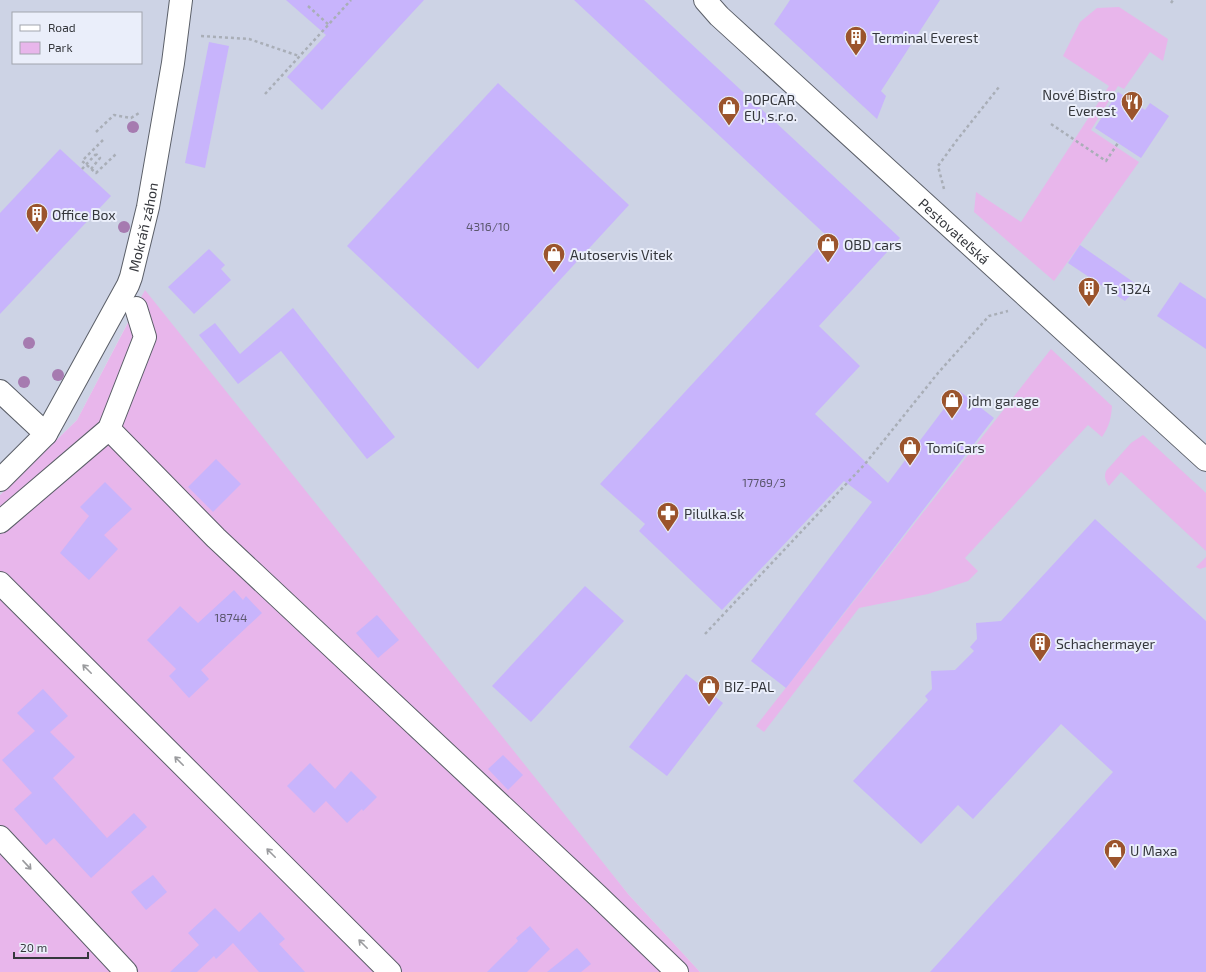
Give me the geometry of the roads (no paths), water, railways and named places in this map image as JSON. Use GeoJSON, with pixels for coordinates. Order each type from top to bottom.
{"type":"FeatureCollection","features":[{"type":"Feature","properties":{"kind":"street","name":"Mokráň záhon"},"geometry":{"type":"LineString","coordinates":[[0,480],[46,434],[128,285],[148,206],[173,63],[181,0]]}},
{"type":"Feature","properties":{"kind":"street","name":"Pestovateľská"},"geometry":{"type":"LineString","coordinates":[[705,0],[719,16],[1206,460]]}},
{"type":"Feature","properties":{"kind":"street"},"geometry":{"type":"LineString","coordinates":[[0,522],[109,429],[144,337],[136,308]]}},
{"type":"Feature","properties":{"kind":"street"},"geometry":{"type":"LineString","coordinates":[[0,391],[46,434]]}},
{"type":"Feature","properties":{"kind":"street"},"geometry":{"type":"LineString","coordinates":[[109,429],[216,538],[597,895],[676,972]]}},
{"type":"Feature","properties":{"kind":"street"},"geometry":{"type":"LineString","coordinates":[[0,583],[390,972]]}},
{"type":"Feature","properties":{"kind":"street"},"geometry":{"type":"LineString","coordinates":[[0,837],[126,972]]}},
{"type":"Feature","properties":{"kind":"place","name":"Terminal Everest"},"geometry":{"type":"Point","coordinates":[856,56]}},
{"type":"Feature","properties":{"kind":"place","name":"Nové Bistro Everest"},"geometry":{"type":"Point","coordinates":[1132,122]}},
{"type":"Feature","properties":{"kind":"place","name":"POPCAR EU, s.r.o."},"geometry":{"type":"Point","coordinates":[729,126]}},
{"type":"Feature","properties":{"kind":"place","name":"Office Box"},"geometry":{"type":"Point","coordinates":[37,234]}},
{"type":"Feature","properties":{"kind":"place","name":"OBD cars"},"geometry":{"type":"Point","coordinates":[828,264]}},
{"type":"Feature","properties":{"kind":"place","name":"Autoservis Vitek"},"geometry":{"type":"Point","coordinates":[554,274]}},
{"type":"Feature","properties":{"kind":"place","name":"Ts 1324"},"geometry":{"type":"Point","coordinates":[1089,308]}},
{"type":"Feature","properties":{"kind":"place","name":"jdm garage"},"geometry":{"type":"Point","coordinates":[952,420]}},
{"type":"Feature","properties":{"kind":"place","name":"TomiCars"},"geometry":{"type":"Point","coordinates":[910,466]}},
{"type":"Feature","properties":{"kind":"place","name":"Pilulka.sk"},"geometry":{"type":"Point","coordinates":[668,532]}},
{"type":"Feature","properties":{"kind":"place","name":"Schachermayer"},"geometry":{"type":"Point","coordinates":[1040,662]}},
{"type":"Feature","properties":{"kind":"place","name":"BIZ-PAL"},"geometry":{"type":"Point","coordinates":[709,706]}},
{"type":"Feature","properties":{"kind":"place","name":"U Maxa"},"geometry":{"type":"Point","coordinates":[1115,870]}}]}
